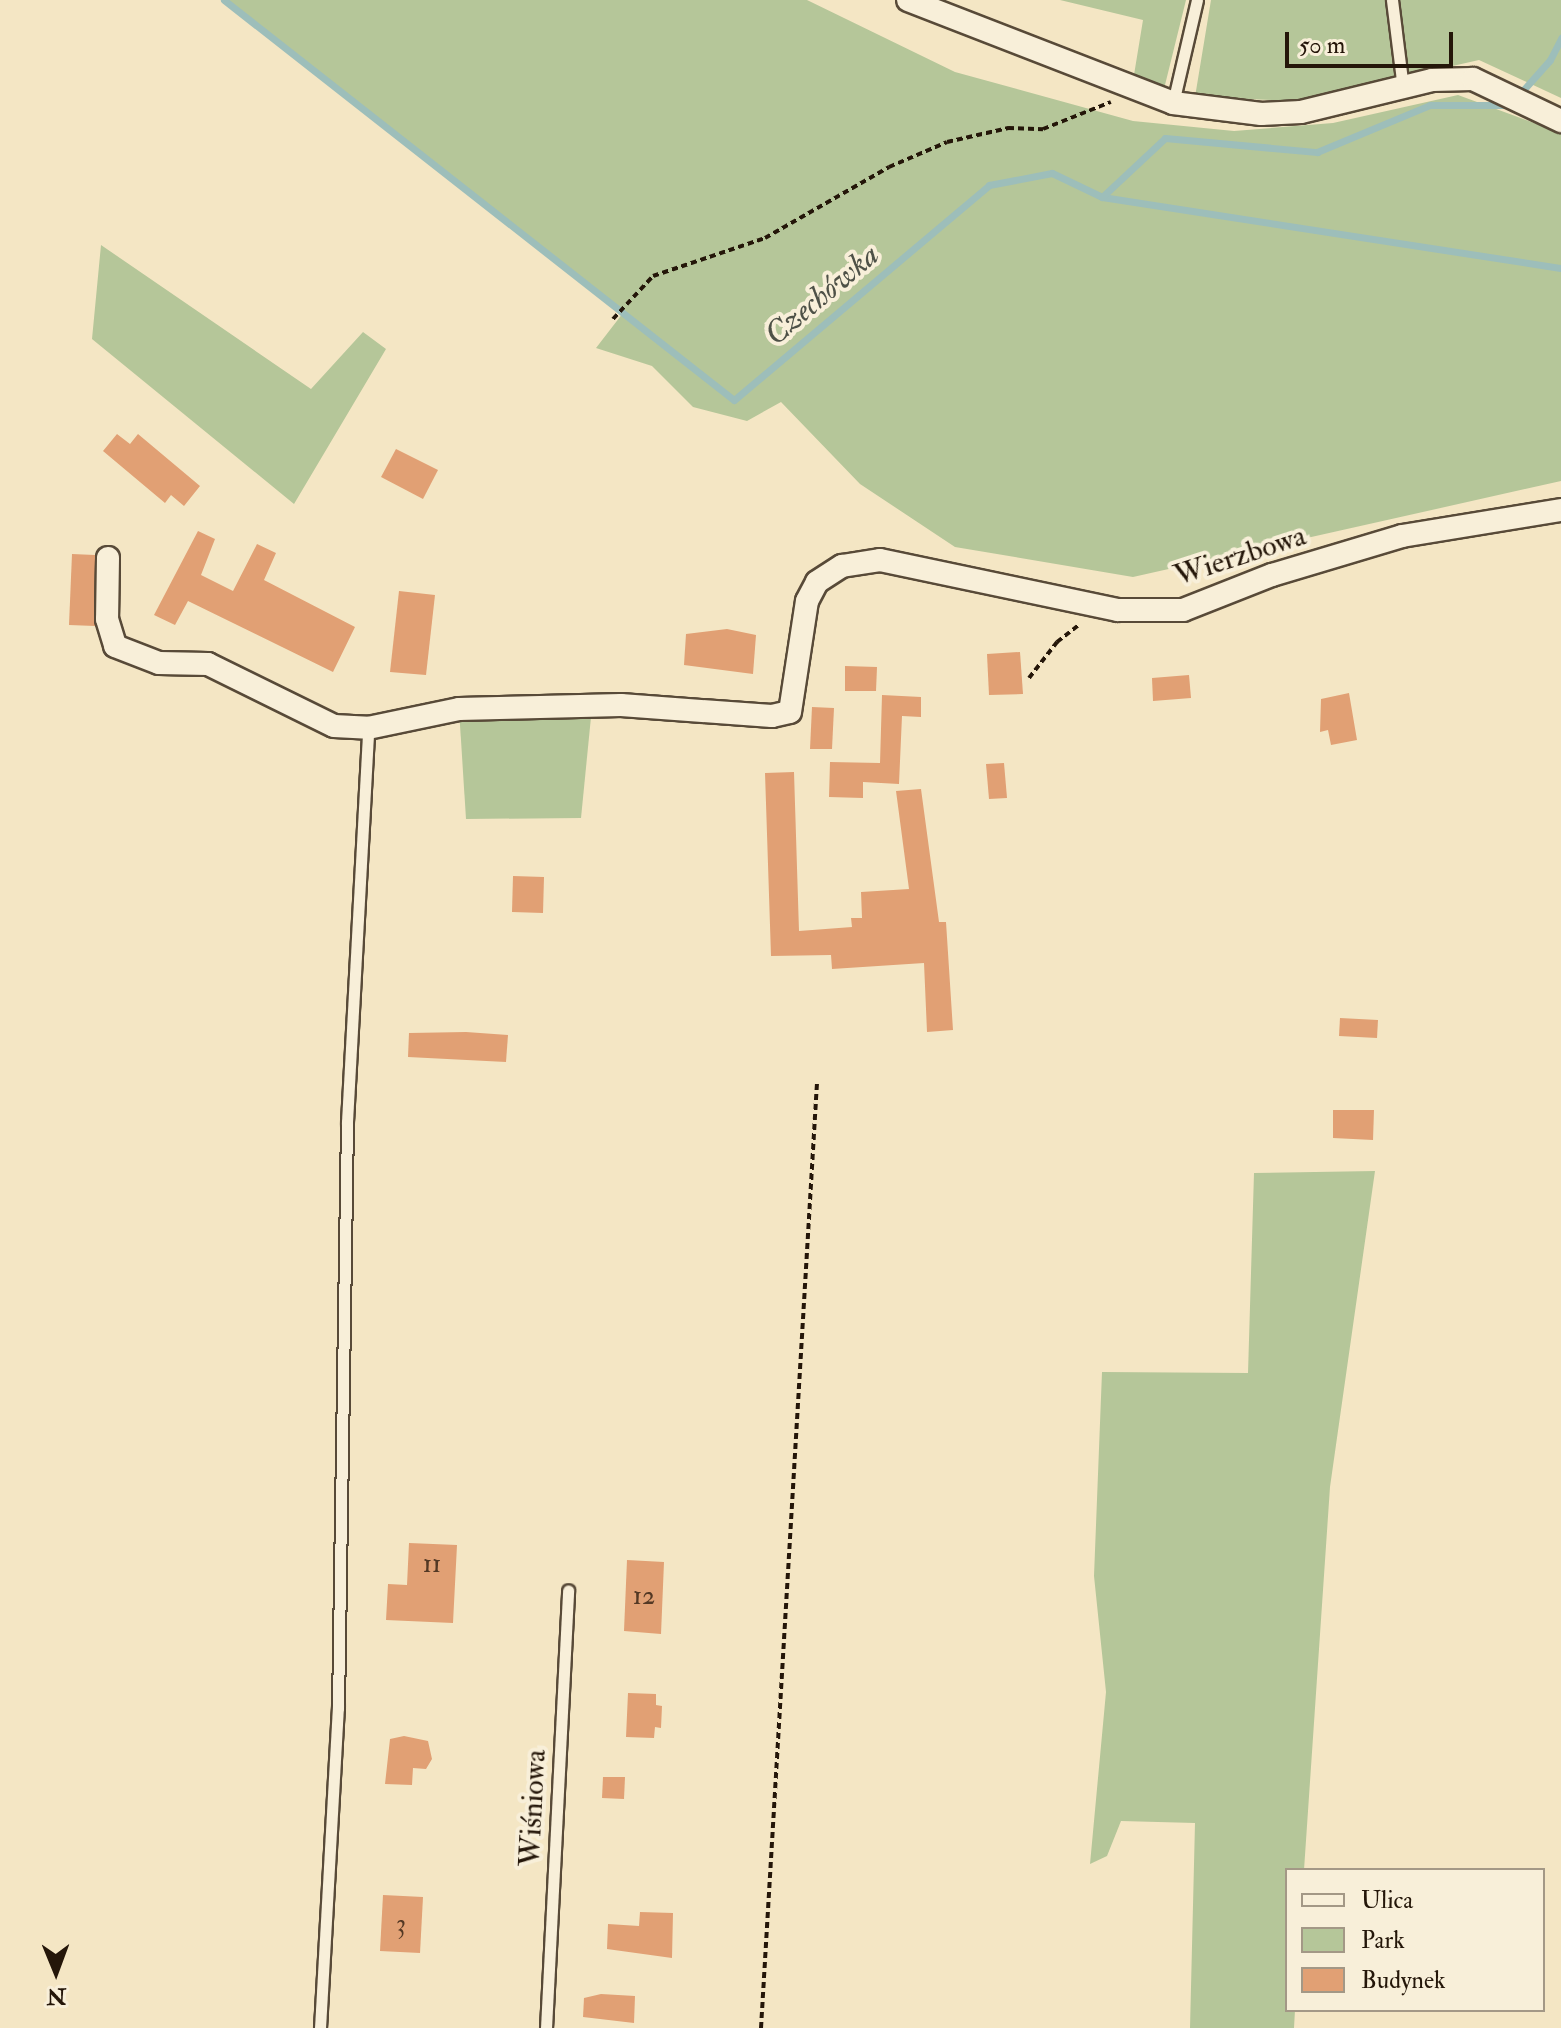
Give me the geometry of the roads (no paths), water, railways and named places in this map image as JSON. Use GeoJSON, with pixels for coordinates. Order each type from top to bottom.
{"type":"FeatureCollection","features":[{"type":"Feature","properties":{"kind":"street"},"geometry":{"type":"LineString","coordinates":[[908,0],[1136,92],[1173,103],[1261,114],[1301,112],[1460,78],[1503,91],[1561,121]]}},
{"type":"Feature","properties":{"kind":"street","name":"Wierzbowa"},"geometry":{"type":"LineString","coordinates":[[368,728],[459,709],[621,705],[772,716],[790,712],[807,601],[817,582],[842,566],[880,560],[1118,610],[1183,610],[1272,575],[1402,536],[1561,510]]}},
{"type":"Feature","properties":{"kind":"street"},"geometry":{"type":"LineString","coordinates":[[108,558],[107,619],[115,646],[159,663],[208,664],[334,726],[368,728]]}},
{"type":"Feature","properties":{"kind":"lane"},"geometry":{"type":"LineString","coordinates":[[1173,103],[1197,0]]}},
{"type":"Feature","properties":{"kind":"lane"},"geometry":{"type":"LineString","coordinates":[[1392,0],[1403,88]]}},
{"type":"Feature","properties":{"kind":"lane"},"geometry":{"type":"LineString","coordinates":[[320,2028],[338,1708],[347,1138],[368,728]]}},
{"type":"Feature","properties":{"kind":"lane","name":"Wiśniowa"},"geometry":{"type":"LineString","coordinates":[[546,2028],[568,1591]]}},
{"type":"Feature","properties":{"kind":"waterway","name":"Czechówka"},"geometry":{"type":"LineString","coordinates":[[224,0],[734,400],[989,185],[1052,173],[1102,197],[1561,268]]}},
{"type":"Feature","properties":{"kind":"waterway"},"geometry":{"type":"LineString","coordinates":[[1518,96],[1550,60],[1561,38]]}},
{"type":"Feature","properties":{"kind":"waterway"},"geometry":{"type":"LineString","coordinates":[[1102,197],[1165,138],[1317,152],[1430,105],[1510,105]]}}]}
